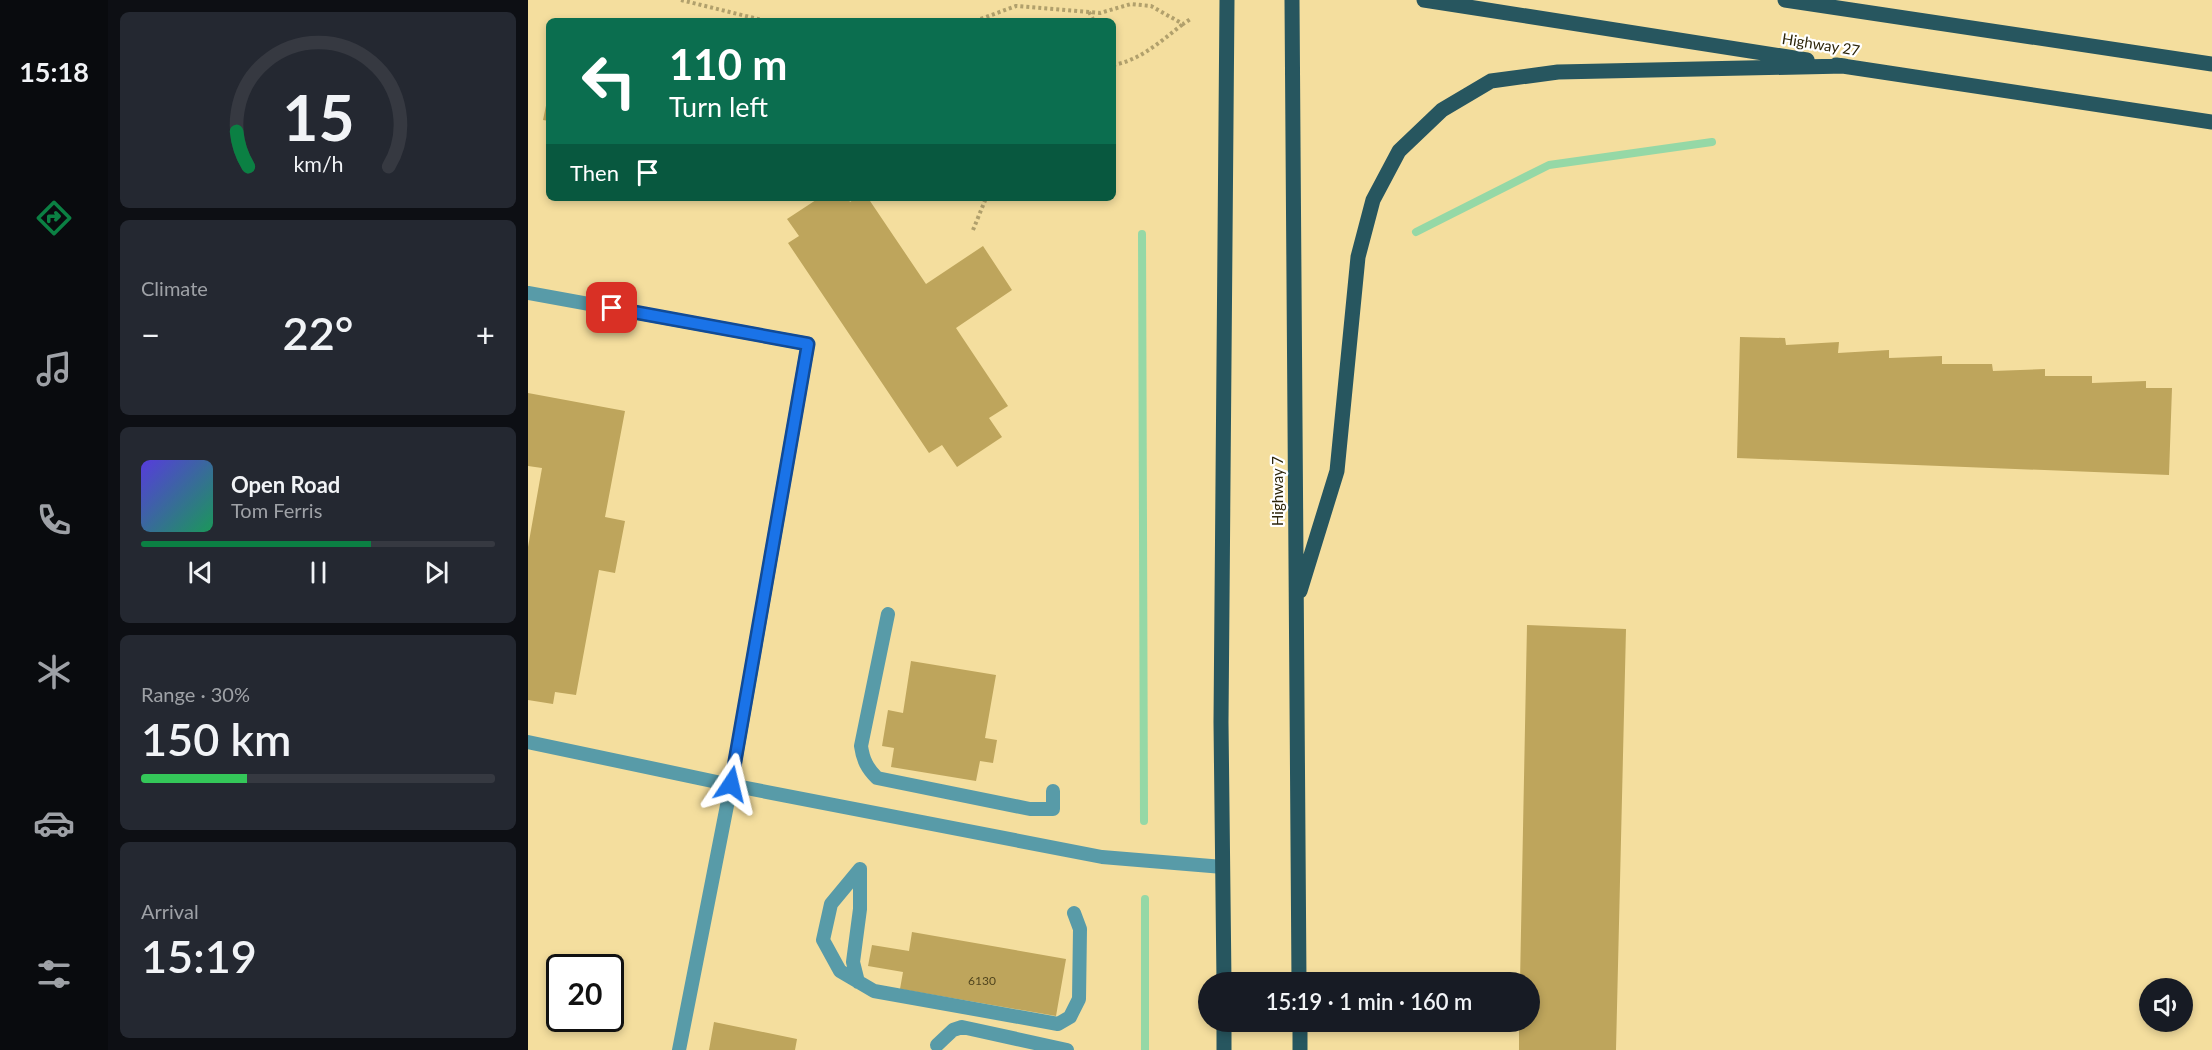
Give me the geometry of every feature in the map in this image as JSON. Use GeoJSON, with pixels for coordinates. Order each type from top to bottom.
{"type":"FeatureCollection","features":[{"type":"Feature","properties":{"kind":"main road"},"geometry":{"type":"LineString","coordinates":[[1224,972],[1221,722],[1227,0]]}},
{"type":"Feature","properties":{"kind":"main road","name":"Highway 7"},"geometry":{"type":"LineString","coordinates":[[1292,0],[1299,972]]}},
{"type":"Feature","properties":{"kind":"main road","name":"Highway 27"},"geometry":{"type":"LineString","coordinates":[[1424,0],[2212,122]]}},
{"type":"Feature","properties":{"kind":"main road"},"geometry":{"type":"LineString","coordinates":[[1785,0],[2212,64]]}},
{"type":"Feature","properties":{"kind":"main road"},"geometry":{"type":"LineString","coordinates":[[1821,0],[1851,9]]}},
{"type":"Feature","properties":{"kind":"main road"},"geometry":{"type":"LineString","coordinates":[[1295,605],[1336,471],[1358,257],[1373,200],[1399,151],[1442,110],[1491,81],[1558,72],[1845,66]]}},
{"type":"Feature","properties":{"kind":"main road"},"geometry":{"type":"LineString","coordinates":[[1224,1032],[1224,1050]]}},
{"type":"Feature","properties":{"kind":"main road"},"geometry":{"type":"LineString","coordinates":[[1300,1032],[1300,1050]]}},
{"type":"Feature","properties":{"kind":"lane"},"geometry":{"type":"LineString","coordinates":[[528,293],[808,344],[731,784],[679,1050]]}},
{"type":"Feature","properties":{"kind":"lane"},"geometry":{"type":"LineString","coordinates":[[888,614],[861,746],[868,770],[877,778],[1030,809],[1053,809],[1053,791]]}},
{"type":"Feature","properties":{"kind":"lane"},"geometry":{"type":"LineString","coordinates":[[528,742],[1102,858],[1223,867]]}},
{"type":"Feature","properties":{"kind":"lane"},"geometry":{"type":"LineString","coordinates":[[858,982],[853,962],[860,909],[860,869],[831,904],[823,940],[840,971],[858,982],[874,991],[1058,1024],[1070,1017],[1079,999],[1080,929],[1074,913]]}},
{"type":"Feature","properties":{"kind":"lane"},"geometry":{"type":"LineString","coordinates":[[938,1045],[953,1029],[962,1027],[1067,1050]]}},
{"type":"Feature","properties":{"kind":"path"},"geometry":{"type":"LineString","coordinates":[[681,0],[754,18]]}},
{"type":"Feature","properties":{"kind":"path"},"geometry":{"type":"LineString","coordinates":[[983,18],[1016,6],[1100,13],[1131,4],[1151,6],[1183,24]]}},
{"type":"Feature","properties":{"kind":"path"},"geometry":{"type":"LineString","coordinates":[[1089,12],[1092,18]]}},
{"type":"Feature","properties":{"kind":"path"},"geometry":{"type":"LineString","coordinates":[[1116,65],[1127,63],[1151,49],[1192,18]]}},
{"type":"Feature","properties":{"kind":"path"},"geometry":{"type":"LineString","coordinates":[[973,230],[985,201]]}},
{"type":"Feature","properties":{"kind":"building"},"geometry":{"type":"Polygon","coordinates":[[[814,201],[870,201],[926,284],[983,246],[1012,290],[956,328],[1008,406],[989,418],[1002,437],[957,467],[942,445],[929,453],[788,243],[799,236],[787,219],[814,201]]]}},
{"type":"Feature","properties":{"kind":"building"},"geometry":{"type":"Polygon","coordinates":[[[1740,337],[1785,338],[1786,345],[1839,342],[1838,353],[1889,350],[1889,358],[1942,356],[1942,364],[1992,364],[1993,371],[2045,369],[2045,376],[2092,376],[2092,383],[2146,381],[2146,388],[2172,388],[2169,475],[1737,458],[1740,337]]]}},
{"type":"Feature","properties":{"kind":"building"},"geometry":{"type":"Polygon","coordinates":[[[528,393],[625,411],[605,517],[625,521],[615,573],[599,570],[576,695],[555,692],[553,704],[528,700],[528,547],[542,468],[528,466],[528,393]]]}},
{"type":"Feature","properties":{"kind":"building"},"geometry":{"type":"Polygon","coordinates":[[[1527,625],[1626,629],[1616,1050],[1519,1050],[1519,1032],[1540,1032],[1540,972],[1520,972],[1527,625]]]}},
{"type":"Feature","properties":{"kind":"building"},"geometry":{"type":"Polygon","coordinates":[[[911,661],[996,675],[985,738],[997,740],[993,763],[980,761],[976,781],[891,767],[894,748],[882,746],[888,710],[903,713],[911,661]]]}},
{"type":"Feature","properties":{"kind":"building"},"geometry":{"type":"Polygon","coordinates":[[[912,932],[1066,959],[1056,1016],[900,989],[903,972],[868,966],[872,945],[909,951],[912,932]]]}},
{"type":"Feature","properties":{"kind":"building"},"geometry":{"type":"Polygon","coordinates":[[[714,1022],[797,1039],[795,1050],[709,1050],[714,1022]]]}},
{"type":"Feature","properties":{"kind":"waterway"},"geometry":{"type":"LineString","coordinates":[[1416,232],[1549,165],[1712,142]]}},
{"type":"Feature","properties":{"kind":"waterway"},"geometry":{"type":"LineString","coordinates":[[1142,234],[1144,821]]}},
{"type":"Feature","properties":{"kind":"waterway"},"geometry":{"type":"LineString","coordinates":[[1145,899],[1145,1050]]}},
{"type":"Feature","properties":{"kind":"route"},"geometry":{"type":"LineString","coordinates":[[612,308],[808,344],[731,784]]}}]}
